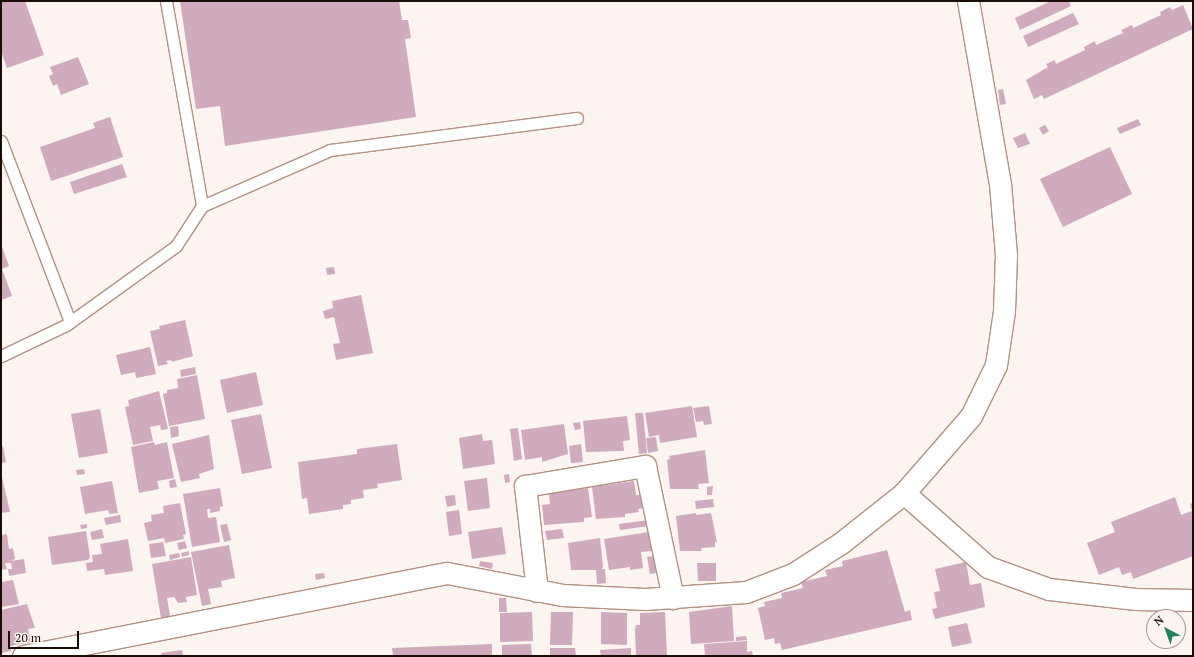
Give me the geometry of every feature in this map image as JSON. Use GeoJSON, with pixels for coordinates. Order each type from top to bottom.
{"type":"FeatureCollection","features":[{"type":"Feature","properties":{"kind":"street"},"geometry":{"type":"LineString","coordinates":[[23,656],[447,573],[562,596],[645,599],[746,592],[793,574],[841,542],[904,493],[971,416],[996,366],[1004,311],[1006,256],[1000,184],[968,1]]}},
{"type":"Feature","properties":{"kind":"street"},"geometry":{"type":"LineString","coordinates":[[537,591],[525,486],[645,466],[673,598]]}},
{"type":"Feature","properties":{"kind":"street"},"geometry":{"type":"LineString","coordinates":[[904,493],[988,567],[1049,589],[1135,599],[1193,600]]}},
{"type":"Feature","properties":{"kind":"lane"},"geometry":{"type":"LineString","coordinates":[[166,1],[202,206]]}},
{"type":"Feature","properties":{"kind":"lane"},"geometry":{"type":"LineString","coordinates":[[1,356],[70,322],[176,246],[202,206],[330,150],[577,118]]}},
{"type":"Feature","properties":{"kind":"lane"},"geometry":{"type":"LineString","coordinates":[[1,141],[70,322]]}},
{"type":"Feature","properties":{"kind":"building"},"geometry":{"type":"Polygon","coordinates":[[[1,1],[25,1],[44,55],[7,68],[1,51],[1,1]]]}},
{"type":"Feature","properties":{"kind":"building"},"geometry":{"type":"Polygon","coordinates":[[[180,1],[399,1],[402,20],[408,20],[411,38],[405,39],[416,117],[225,146],[220,106],[196,109],[180,1]]]}},
{"type":"Feature","properties":{"kind":"building"},"geometry":{"type":"Polygon","coordinates":[[[1051,1],[1069,1],[1071,6],[1020,30],[1015,18],[1051,1]]]}},
{"type":"Feature","properties":{"kind":"building"},"geometry":{"type":"Polygon","coordinates":[[[1183,5],[1193,29],[1044,99],[1042,95],[1034,99],[1026,80],[1048,67],[1046,64],[1055,60],[1056,64],[1085,50],[1084,47],[1095,41],[1096,45],[1123,33],[1121,30],[1132,25],[1133,28],[1161,15],[1160,12],[1170,7],[1172,10],[1183,5]]]}},
{"type":"Feature","properties":{"kind":"building"},"geometry":{"type":"Polygon","coordinates":[[[1073,13],[1079,24],[1028,47],[1023,36],[1073,13]]]}},
{"type":"Feature","properties":{"kind":"building"},"geometry":{"type":"Polygon","coordinates":[[[78,57],[89,84],[61,95],[57,84],[53,86],[49,76],[53,74],[50,67],[78,57]]]}},
{"type":"Feature","properties":{"kind":"building"},"geometry":{"type":"Polygon","coordinates":[[[1003,89],[1006,104],[1000,105],[998,90],[1003,89]]]}},
{"type":"Feature","properties":{"kind":"building"},"geometry":{"type":"Polygon","coordinates":[[[110,117],[123,157],[51,181],[40,147],[95,128],[93,123],[110,117]]]}},
{"type":"Feature","properties":{"kind":"building"},"geometry":{"type":"Polygon","coordinates":[[[1138,119],[1141,125],[1120,134],[1117,128],[1138,119]]]}},
{"type":"Feature","properties":{"kind":"building"},"geometry":{"type":"Polygon","coordinates":[[[1045,125],[1049,131],[1043,135],[1039,128],[1045,125]]]}},
{"type":"Feature","properties":{"kind":"building"},"geometry":{"type":"Polygon","coordinates":[[[1025,133],[1030,144],[1018,148],[1013,138],[1025,133]]]}},
{"type":"Feature","properties":{"kind":"building"},"geometry":{"type":"Polygon","coordinates":[[[1110,147],[1132,194],[1063,227],[1040,179],[1110,147]]]}},
{"type":"Feature","properties":{"kind":"building"},"geometry":{"type":"Polygon","coordinates":[[[122,164],[127,177],[74,194],[70,182],[122,164]]]}},
{"type":"Feature","properties":{"kind":"building"},"geometry":{"type":"Polygon","coordinates":[[[1,244],[9,266],[2,269],[12,296],[1,300],[1,244]]]}},
{"type":"Feature","properties":{"kind":"building"},"geometry":{"type":"Polygon","coordinates":[[[334,267],[335,274],[327,275],[326,268],[334,267]]]}},
{"type":"Feature","properties":{"kind":"building"},"geometry":{"type":"Polygon","coordinates":[[[361,295],[373,353],[336,360],[333,344],[340,343],[334,317],[325,319],[323,311],[333,308],[332,301],[361,295]]]}},
{"type":"Feature","properties":{"kind":"building"},"geometry":{"type":"Polygon","coordinates":[[[185,320],[193,356],[172,362],[171,360],[166,361],[168,364],[158,366],[150,331],[160,329],[159,326],[185,320]]]}},
{"type":"Feature","properties":{"kind":"building"},"geometry":{"type":"Polygon","coordinates":[[[150,347],[156,374],[136,378],[135,372],[121,375],[116,355],[150,347]]]}},
{"type":"Feature","properties":{"kind":"building"},"geometry":{"type":"Polygon","coordinates":[[[195,367],[196,374],[181,377],[180,370],[195,367]]]}},
{"type":"Feature","properties":{"kind":"building"},"geometry":{"type":"Polygon","coordinates":[[[256,372],[263,405],[227,413],[220,380],[256,372]]]}},
{"type":"Feature","properties":{"kind":"building"},"geometry":{"type":"Polygon","coordinates":[[[197,375],[205,419],[169,426],[163,394],[167,393],[167,390],[178,388],[177,379],[197,375]]]}},
{"type":"Feature","properties":{"kind":"building"},"geometry":{"type":"Polygon","coordinates":[[[159,391],[168,429],[161,430],[160,425],[150,427],[153,441],[133,445],[125,407],[129,406],[128,400],[159,391]]]}},
{"type":"Feature","properties":{"kind":"building"},"geometry":{"type":"Polygon","coordinates":[[[692,406],[697,437],[660,443],[659,435],[649,437],[645,413],[692,406]]]}},
{"type":"Feature","properties":{"kind":"building"},"geometry":{"type":"Polygon","coordinates":[[[709,406],[712,424],[704,425],[703,421],[696,422],[693,408],[709,406]]]}},
{"type":"Feature","properties":{"kind":"building"},"geometry":{"type":"Polygon","coordinates":[[[100,409],[108,453],[79,458],[71,414],[100,409]]]}},
{"type":"Feature","properties":{"kind":"building"},"geometry":{"type":"Polygon","coordinates":[[[635,413],[643,413],[647,453],[639,454],[635,413]]]}},
{"type":"Feature","properties":{"kind":"building"},"geometry":{"type":"Polygon","coordinates":[[[261,414],[272,468],[242,474],[231,420],[261,414]]]}},
{"type":"Feature","properties":{"kind":"building"},"geometry":{"type":"Polygon","coordinates":[[[627,416],[630,440],[623,441],[624,451],[586,452],[583,421],[627,416]]]}},
{"type":"Feature","properties":{"kind":"building"},"geometry":{"type":"Polygon","coordinates":[[[580,422],[581,429],[575,430],[573,423],[580,422]]]}},
{"type":"Feature","properties":{"kind":"building"},"geometry":{"type":"Polygon","coordinates":[[[564,424],[568,454],[542,462],[542,457],[525,460],[521,430],[564,424]]]}},
{"type":"Feature","properties":{"kind":"building"},"geometry":{"type":"Polygon","coordinates":[[[178,426],[179,436],[171,438],[170,427],[178,426]]]}},
{"type":"Feature","properties":{"kind":"building"},"geometry":{"type":"Polygon","coordinates":[[[518,428],[522,459],[514,461],[510,429],[518,428]]]}},
{"type":"Feature","properties":{"kind":"building"},"geometry":{"type":"Polygon","coordinates":[[[482,434],[483,441],[492,440],[495,464],[463,469],[459,438],[482,434]]]}},
{"type":"Feature","properties":{"kind":"building"},"geometry":{"type":"Polygon","coordinates":[[[209,435],[214,469],[199,474],[200,478],[181,482],[172,444],[209,435]]]}},
{"type":"Feature","properties":{"kind":"building"},"geometry":{"type":"Polygon","coordinates":[[[656,437],[658,451],[648,453],[646,438],[656,437]]]}},
{"type":"Feature","properties":{"kind":"building"},"geometry":{"type":"Polygon","coordinates":[[[154,442],[155,445],[167,442],[174,478],[157,481],[159,489],[139,493],[131,447],[154,442]]]}},
{"type":"Feature","properties":{"kind":"building"},"geometry":{"type":"Polygon","coordinates":[[[397,444],[402,480],[377,484],[378,488],[363,490],[364,498],[351,500],[351,504],[343,505],[343,509],[309,514],[307,498],[302,499],[298,462],[357,454],[357,449],[397,444]]]}},
{"type":"Feature","properties":{"kind":"building"},"geometry":{"type":"Polygon","coordinates":[[[581,444],[583,462],[571,463],[569,446],[581,444]]]}},
{"type":"Feature","properties":{"kind":"building"},"geometry":{"type":"Polygon","coordinates":[[[3,446],[6,462],[1,463],[1,447],[3,446]]]}},
{"type":"Feature","properties":{"kind":"building"},"geometry":{"type":"Polygon","coordinates":[[[705,450],[709,483],[698,484],[699,489],[670,489],[667,460],[670,459],[669,456],[705,450]]]}},
{"type":"Feature","properties":{"kind":"building"},"geometry":{"type":"Polygon","coordinates":[[[84,469],[85,474],[77,475],[76,470],[84,469]]]}},
{"type":"Feature","properties":{"kind":"building"},"geometry":{"type":"Polygon","coordinates":[[[1,473],[10,512],[1,513],[1,473]]]}},
{"type":"Feature","properties":{"kind":"building"},"geometry":{"type":"Polygon","coordinates":[[[509,474],[510,482],[505,483],[504,475],[509,474]]]}},
{"type":"Feature","properties":{"kind":"building"},"geometry":{"type":"Polygon","coordinates":[[[487,478],[490,508],[468,511],[464,481],[487,478]]]}},
{"type":"Feature","properties":{"kind":"building"},"geometry":{"type":"Polygon","coordinates":[[[175,479],[177,487],[170,488],[169,481],[175,479]]]}},
{"type":"Feature","properties":{"kind":"building"},"geometry":{"type":"Polygon","coordinates":[[[112,481],[118,513],[109,514],[108,510],[85,514],[80,487],[112,481]]]}},
{"type":"Feature","properties":{"kind":"building"},"geometry":{"type":"Polygon","coordinates":[[[634,481],[636,495],[641,495],[643,508],[638,509],[639,512],[625,514],[625,517],[596,519],[592,487],[634,481]]]}},
{"type":"Feature","properties":{"kind":"building"},"geometry":{"type":"Polygon","coordinates":[[[713,486],[712,495],[707,495],[707,487],[713,486]]]}},
{"type":"Feature","properties":{"kind":"building"},"geometry":{"type":"Polygon","coordinates":[[[220,488],[223,506],[220,507],[220,511],[210,513],[210,509],[207,509],[208,518],[216,517],[220,542],[192,547],[183,494],[220,488]]]}},
{"type":"Feature","properties":{"kind":"building"},"geometry":{"type":"Polygon","coordinates":[[[588,488],[592,517],[584,518],[584,522],[544,525],[542,505],[550,504],[549,493],[588,488]]]}},
{"type":"Feature","properties":{"kind":"building"},"geometry":{"type":"Polygon","coordinates":[[[455,495],[456,505],[447,507],[445,496],[455,495]]]}},
{"type":"Feature","properties":{"kind":"building"},"geometry":{"type":"Polygon","coordinates":[[[1175,497],[1181,515],[1192,511],[1190,504],[1193,503],[1193,556],[1133,579],[1131,572],[1122,575],[1119,567],[1099,575],[1087,543],[1115,532],[1111,522],[1175,497]]]}},
{"type":"Feature","properties":{"kind":"building"},"geometry":{"type":"Polygon","coordinates":[[[713,499],[714,507],[696,509],[695,501],[713,499]]]}},
{"type":"Feature","properties":{"kind":"building"},"geometry":{"type":"Polygon","coordinates":[[[180,503],[186,534],[183,535],[184,539],[165,543],[164,538],[148,541],[144,523],[152,521],[151,515],[164,513],[163,506],[180,503]]]}},
{"type":"Feature","properties":{"kind":"building"},"geometry":{"type":"Polygon","coordinates":[[[459,510],[462,534],[449,536],[446,512],[459,510]]]}},
{"type":"Feature","properties":{"kind":"building"},"geometry":{"type":"Polygon","coordinates":[[[696,513],[696,515],[711,513],[717,542],[715,542],[715,547],[701,548],[702,551],[680,551],[676,516],[696,513]]]}},
{"type":"Feature","properties":{"kind":"building"},"geometry":{"type":"Polygon","coordinates":[[[120,515],[121,522],[106,525],[104,518],[120,515]]]}},
{"type":"Feature","properties":{"kind":"building"},"geometry":{"type":"Polygon","coordinates":[[[649,520],[649,526],[620,530],[619,524],[649,520]]]}},
{"type":"Feature","properties":{"kind":"building"},"geometry":{"type":"Polygon","coordinates":[[[87,524],[87,528],[81,529],[80,525],[87,524]]]}},
{"type":"Feature","properties":{"kind":"building"},"geometry":{"type":"Polygon","coordinates":[[[227,524],[231,540],[224,542],[220,525],[227,524]]]}},
{"type":"Feature","properties":{"kind":"building"},"geometry":{"type":"Polygon","coordinates":[[[502,527],[506,554],[472,559],[468,532],[502,527]]]}},
{"type":"Feature","properties":{"kind":"building"},"geometry":{"type":"Polygon","coordinates":[[[102,529],[104,538],[92,540],[90,532],[102,529]]]}},
{"type":"Feature","properties":{"kind":"building"},"geometry":{"type":"Polygon","coordinates":[[[562,529],[564,538],[547,540],[545,531],[562,529]]]}},
{"type":"Feature","properties":{"kind":"building"},"geometry":{"type":"Polygon","coordinates":[[[86,531],[90,557],[88,560],[52,565],[48,537],[86,531]]]}},
{"type":"Feature","properties":{"kind":"building"},"geometry":{"type":"Polygon","coordinates":[[[649,532],[652,551],[641,552],[643,568],[630,570],[630,567],[609,570],[604,539],[649,532]]]}},
{"type":"Feature","properties":{"kind":"building"},"geometry":{"type":"Polygon","coordinates":[[[7,534],[9,549],[13,548],[15,559],[11,561],[24,559],[26,573],[9,576],[8,569],[12,569],[11,563],[5,563],[7,569],[1,570],[1,535],[7,534]]]}},
{"type":"Feature","properties":{"kind":"building"},"geometry":{"type":"Polygon","coordinates":[[[600,538],[602,569],[605,569],[606,583],[597,584],[596,570],[571,570],[568,543],[600,538]]]}},
{"type":"Feature","properties":{"kind":"building"},"geometry":{"type":"Polygon","coordinates":[[[128,539],[133,571],[105,575],[104,569],[87,571],[86,563],[93,562],[92,555],[102,554],[100,544],[128,539]]]}},
{"type":"Feature","properties":{"kind":"building"},"geometry":{"type":"Polygon","coordinates":[[[185,541],[187,548],[179,550],[177,543],[185,541]]]}},
{"type":"Feature","properties":{"kind":"building"},"geometry":{"type":"Polygon","coordinates":[[[163,542],[166,556],[151,558],[149,544],[163,542]]]}},
{"type":"Feature","properties":{"kind":"building"},"geometry":{"type":"Polygon","coordinates":[[[229,545],[235,578],[221,581],[222,587],[208,589],[211,604],[202,606],[191,552],[229,545]]]}},
{"type":"Feature","properties":{"kind":"building"},"geometry":{"type":"Polygon","coordinates":[[[887,550],[905,612],[910,610],[912,620],[782,650],[780,643],[775,644],[774,638],[765,640],[758,608],[765,606],[764,602],[782,598],[781,593],[803,588],[801,582],[827,576],[825,570],[843,566],[842,561],[887,550]]]}},
{"type":"Feature","properties":{"kind":"building"},"geometry":{"type":"Polygon","coordinates":[[[189,551],[189,555],[182,557],[181,553],[189,551]]]}},
{"type":"Feature","properties":{"kind":"building"},"geometry":{"type":"Polygon","coordinates":[[[179,553],[180,557],[170,560],[169,555],[179,553]]]}},
{"type":"Feature","properties":{"kind":"building"},"geometry":{"type":"Polygon","coordinates":[[[654,556],[656,573],[650,574],[647,557],[654,556]]]}},
{"type":"Feature","properties":{"kind":"building"},"geometry":{"type":"Polygon","coordinates":[[[191,557],[197,595],[186,597],[187,602],[178,603],[174,597],[167,598],[170,616],[161,618],[152,564],[191,557]]]}},
{"type":"Feature","properties":{"kind":"building"},"geometry":{"type":"Polygon","coordinates":[[[480,561],[493,563],[492,569],[479,566],[480,561]]]}},
{"type":"Feature","properties":{"kind":"building"},"geometry":{"type":"Polygon","coordinates":[[[966,562],[970,585],[981,583],[985,607],[935,619],[932,609],[937,608],[934,592],[940,591],[935,569],[966,562]]]}},
{"type":"Feature","properties":{"kind":"building"},"geometry":{"type":"Polygon","coordinates":[[[697,563],[716,563],[716,581],[698,581],[697,563]]]}},
{"type":"Feature","properties":{"kind":"building"},"geometry":{"type":"Polygon","coordinates":[[[324,573],[325,578],[316,580],[315,574],[324,573]]]}},
{"type":"Feature","properties":{"kind":"building"},"geometry":{"type":"Polygon","coordinates":[[[13,580],[19,604],[1,607],[1,582],[13,580]]]}},
{"type":"Feature","properties":{"kind":"building"},"geometry":{"type":"Polygon","coordinates":[[[499,598],[506,598],[507,612],[499,612],[499,598]]]}},
{"type":"Feature","properties":{"kind":"building"},"geometry":{"type":"Polygon","coordinates":[[[27,604],[35,628],[28,629],[31,642],[10,646],[11,651],[1,653],[1,610],[27,604]]]}},
{"type":"Feature","properties":{"kind":"building"},"geometry":{"type":"Polygon","coordinates":[[[732,606],[734,641],[691,644],[689,612],[732,606]]]}},
{"type":"Feature","properties":{"kind":"building"},"geometry":{"type":"Polygon","coordinates":[[[532,612],[533,641],[500,642],[500,613],[532,612]]]}},
{"type":"Feature","properties":{"kind":"building"},"geometry":{"type":"Polygon","coordinates":[[[551,612],[573,612],[572,645],[550,645],[551,612]]]}},
{"type":"Feature","properties":{"kind":"building"},"geometry":{"type":"Polygon","coordinates":[[[601,612],[627,613],[627,645],[601,644],[601,612]]]}},
{"type":"Feature","properties":{"kind":"building"},"geometry":{"type":"Polygon","coordinates":[[[665,612],[667,656],[636,656],[635,630],[636,625],[640,625],[640,613],[665,612]]]}},
{"type":"Feature","properties":{"kind":"building"},"geometry":{"type":"Polygon","coordinates":[[[967,623],[972,643],[952,647],[948,627],[967,623]]]}},
{"type":"Feature","properties":{"kind":"building"},"geometry":{"type":"Polygon","coordinates":[[[746,636],[747,640],[736,641],[736,637],[746,636]]]}},
{"type":"Feature","properties":{"kind":"building"},"geometry":{"type":"Polygon","coordinates":[[[747,641],[747,652],[752,651],[753,656],[705,656],[704,644],[747,641]]]}},
{"type":"Feature","properties":{"kind":"building"},"geometry":{"type":"Polygon","coordinates":[[[492,644],[492,656],[393,656],[392,648],[492,644]]]}},
{"type":"Feature","properties":{"kind":"building"},"geometry":{"type":"Polygon","coordinates":[[[531,644],[532,656],[502,656],[502,645],[531,644]]]}},
{"type":"Feature","properties":{"kind":"building"},"geometry":{"type":"Polygon","coordinates":[[[550,648],[575,648],[576,656],[550,656],[550,648]]]}},
{"type":"Feature","properties":{"kind":"building"},"geometry":{"type":"Polygon","coordinates":[[[631,648],[631,656],[601,656],[600,650],[631,648]]]}},
{"type":"Feature","properties":{"kind":"building"},"geometry":{"type":"Polygon","coordinates":[[[182,650],[183,656],[162,656],[161,653],[182,650]]]}}]}
